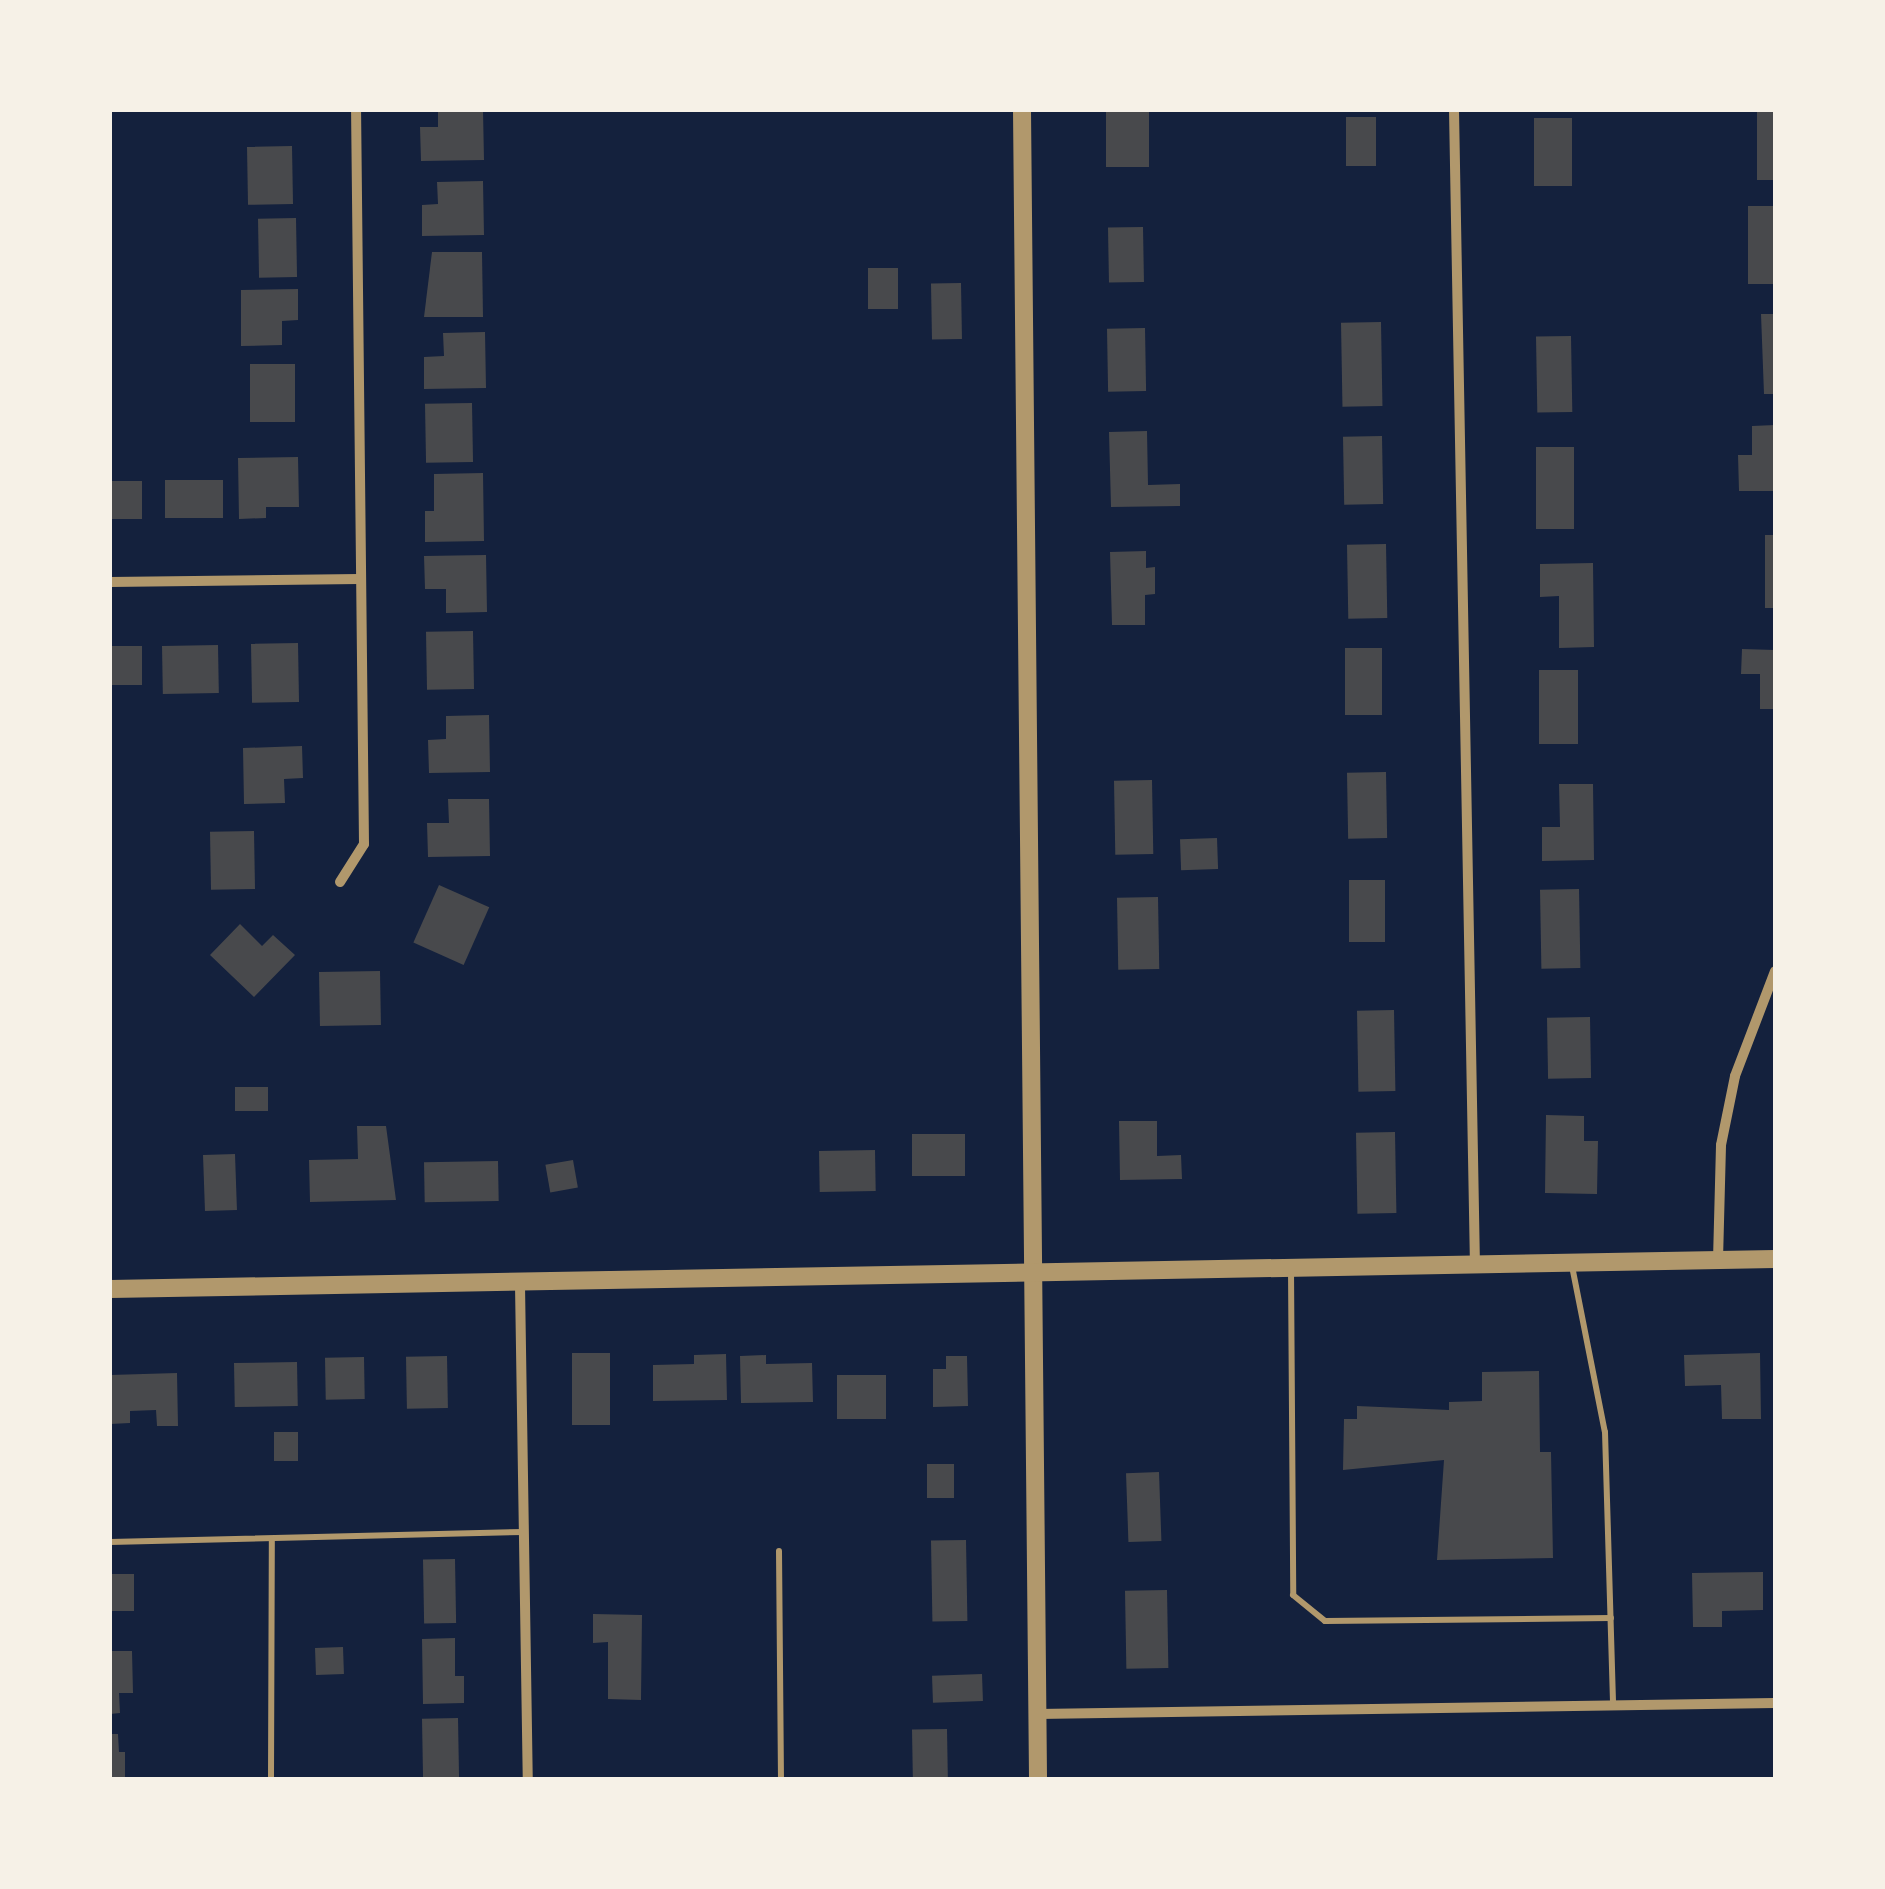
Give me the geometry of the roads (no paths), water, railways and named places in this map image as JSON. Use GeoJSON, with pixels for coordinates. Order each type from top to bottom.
{"type":"FeatureCollection","features":[{"type":"Feature","properties":{"kind":"street"},"geometry":{"type":"LineString","coordinates":[[340,882],[364,844],[356,110]]}},
{"type":"Feature","properties":{"kind":"street"},"geometry":{"type":"LineString","coordinates":[[1022,110],[1038,1779]]}},
{"type":"Feature","properties":{"kind":"street"},"geometry":{"type":"LineString","coordinates":[[1454,110],[1475,1267]]}},
{"type":"Feature","properties":{"kind":"street"},"geometry":{"type":"LineString","coordinates":[[110,582],[359,579]]}},
{"type":"Feature","properties":{"kind":"street"},"geometry":{"type":"LineString","coordinates":[[1718,1260],[1722,1144],[1735,1076],[1775,970]]}},
{"type":"Feature","properties":{"kind":"street"},"geometry":{"type":"LineString","coordinates":[[110,1289],[520,1285],[1775,1259]]}},
{"type":"Feature","properties":{"kind":"street"},"geometry":{"type":"LineString","coordinates":[[520,1285],[528,1779]]}},
{"type":"Feature","properties":{"kind":"street"},"geometry":{"type":"LineString","coordinates":[[1038,1714],[1775,1703]]}},
{"type":"Feature","properties":{"kind":"lane"},"geometry":{"type":"LineString","coordinates":[[1572,1264],[1605,1432],[1614,1706]]}},
{"type":"Feature","properties":{"kind":"lane"},"geometry":{"type":"LineString","coordinates":[[1291,1270],[1293,1595],[1324,1621],[1611,1618]]}},
{"type":"Feature","properties":{"kind":"lane"},"geometry":{"type":"LineString","coordinates":[[110,1542],[524,1532]]}},
{"type":"Feature","properties":{"kind":"lane"},"geometry":{"type":"LineString","coordinates":[[271,1779],[272,1540]]}},
{"type":"Feature","properties":{"kind":"lane"},"geometry":{"type":"LineString","coordinates":[[778,1551],[781,1779]]}}]}
